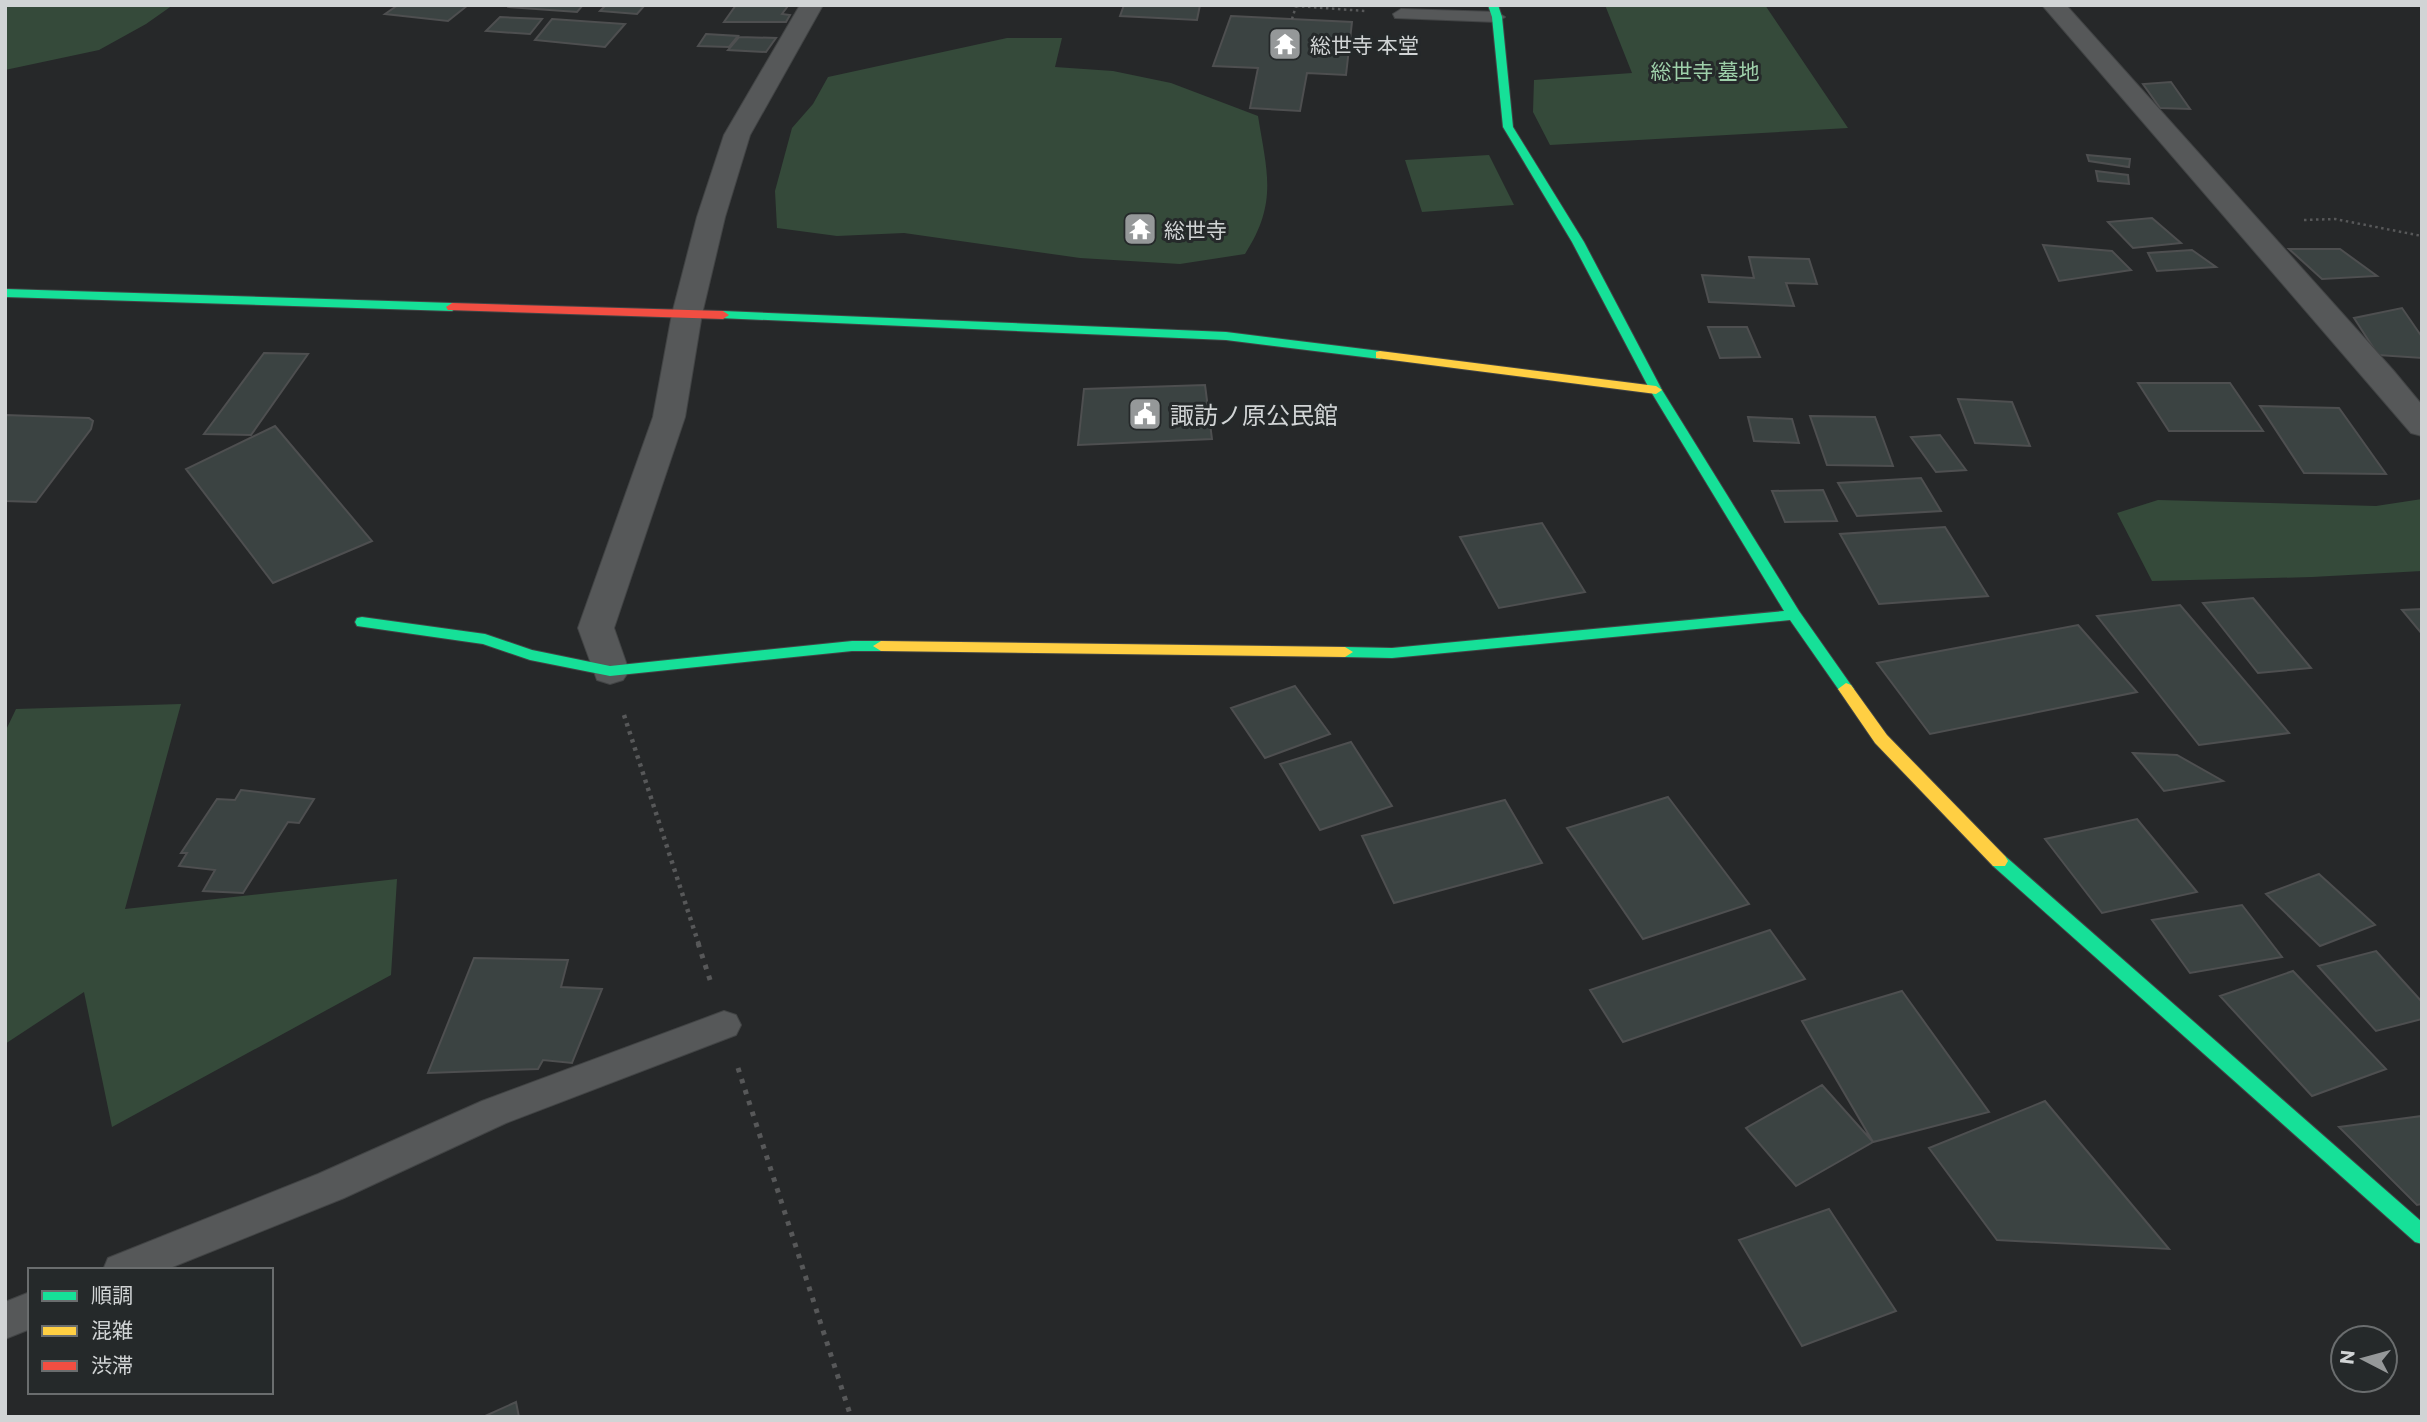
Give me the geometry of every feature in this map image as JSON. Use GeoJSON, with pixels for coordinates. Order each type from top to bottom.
{"type":"FeatureCollection","features":[{"type":"Feature","properties":{"kind":"street"},"geometry":{"type":"LineString","coordinates":[[610,671],[596,628],[669,417],[687,314],[711,217],[737,135],[812,5]]}},
{"type":"Feature","properties":{"kind":"street"},"geometry":{"type":"LineString","coordinates":[[2053,5],[2382,377],[2422,426]]}},
{"type":"Feature","properties":{"kind":"street"},"geometry":{"type":"LineString","coordinates":[[1495,11],[1508,127],[1578,243],[1656,390],[1794,615],[1881,739],[2018,881],[2422,1235]]}},
{"type":"Feature","properties":{"kind":"street"},"geometry":{"type":"LineString","coordinates":[[5,293],[687,314],[1226,335],[1656,390]]}},
{"type":"Feature","properties":{"kind":"street"},"geometry":{"type":"LineString","coordinates":[[362,622],[485,639],[530,655],[610,671],[852,646],[1058,646],[1392,653],[1794,615]]}},
{"type":"Feature","properties":{"kind":"lane"},"geometry":{"type":"LineString","coordinates":[[1401,14],[1495,11]]}},
{"type":"Feature","properties":{"kind":"lane"},"geometry":{"type":"LineString","coordinates":[[126,1268],[331,1186],[494,1112],[724,1025]]}},
{"type":"Feature","properties":{"kind":"lane"},"geometry":{"type":"LineString","coordinates":[[5,1321],[28,1311]]}},
{"type":"Feature","properties":{"kind":"path"},"geometry":{"type":"LineString","coordinates":[[1292,19],[1296,6],[1401,14]]}},
{"type":"Feature","properties":{"kind":"path"},"geometry":{"type":"LineString","coordinates":[[2243,223],[2335,219],[2422,236]]}},
{"type":"Feature","properties":{"kind":"green space"},"geometry":{"type":"Polygon","coordinates":[[[5,5],[173,5],[146,24],[99,50],[5,70],[5,5]]]}},
{"type":"Feature","properties":{"kind":"green space","name":"総世寺 墓地"},"geometry":{"type":"Polygon","coordinates":[[[1605,5],[1765,5],[1848,128],[1550,145],[1533,112],[1534,80],[1632,73],[1605,5]]]}},
{"type":"Feature","properties":{"kind":"green space"},"geometry":{"type":"Polygon","coordinates":[[[1007,38],[1062,38],[1055,67],[1113,71],[1171,83],[1258,116],[1267,171],[1266,203],[1255,236],[1245,254],[1180,264],[1080,258],[904,233],[837,236],[777,228],[775,191],[792,128],[813,104],[828,77],[1007,38]]]}},
{"type":"Feature","properties":{"kind":"green space"},"geometry":{"type":"Polygon","coordinates":[[[1489,155],[1514,205],[1422,212],[1405,160],[1489,155]]]}},
{"type":"Feature","properties":{"kind":"green space"},"geometry":{"type":"Polygon","coordinates":[[[2422,499],[2422,571],[2312,577],[2152,581],[2117,513],[2158,500],[2376,506],[2422,499]]]}},
{"type":"Feature","properties":{"kind":"green space"},"geometry":{"type":"Polygon","coordinates":[[[181,704],[125,909],[397,879],[391,975],[112,1127],[84,992],[5,1044],[5,732],[16,709],[181,704]]]}},
{"type":"Feature","properties":{"kind":"building"},"geometry":{"type":"Polygon","coordinates":[[[398,5],[468,5],[448,21],[385,14],[398,5]]]}},
{"type":"Feature","properties":{"kind":"building"},"geometry":{"type":"Polygon","coordinates":[[[583,5],[577,12],[509,7],[583,5]]]}},
{"type":"Feature","properties":{"kind":"building"},"geometry":{"type":"Polygon","coordinates":[[[606,5],[645,5],[637,14],[600,11],[606,5]]]}},
{"type":"Feature","properties":{"kind":"building"},"geometry":{"type":"Polygon","coordinates":[[[736,5],[796,5],[788,6],[782,14],[790,15],[786,22],[724,22],[736,5]]]}},
{"type":"Feature","properties":{"kind":"building"},"geometry":{"type":"Polygon","coordinates":[[[1124,5],[1200,5],[1197,20],[1120,16],[1124,5]]]}},
{"type":"Feature","properties":{"kind":"building","name":"総世寺 本堂"},"geometry":{"type":"Polygon","coordinates":[[[1231,16],[1352,22],[1346,75],[1307,73],[1300,111],[1250,108],[1258,68],[1213,66],[1231,16]]]}},
{"type":"Feature","properties":{"kind":"building"},"geometry":{"type":"Polygon","coordinates":[[[500,17],[542,19],[530,34],[486,31],[500,17]]]}},
{"type":"Feature","properties":{"kind":"building"},"geometry":{"type":"Polygon","coordinates":[[[552,19],[625,24],[605,47],[535,40],[552,19]]]}},
{"type":"Feature","properties":{"kind":"building"},"geometry":{"type":"Polygon","coordinates":[[[706,34],[738,36],[729,47],[698,46],[706,34]]]}},
{"type":"Feature","properties":{"kind":"building"},"geometry":{"type":"Polygon","coordinates":[[[739,37],[776,38],[766,52],[728,50],[739,37]]]}},
{"type":"Feature","properties":{"kind":"building"},"geometry":{"type":"Polygon","coordinates":[[[2171,82],[2190,109],[2160,108],[2143,84],[2171,82]]]}},
{"type":"Feature","properties":{"kind":"building"},"geometry":{"type":"Polygon","coordinates":[[[2087,155],[2130,159],[2129,167],[2089,161],[2087,155]]]}},
{"type":"Feature","properties":{"kind":"building"},"geometry":{"type":"Polygon","coordinates":[[[2096,171],[2128,175],[2129,184],[2098,181],[2096,171]]]}},
{"type":"Feature","properties":{"kind":"building"},"geometry":{"type":"Polygon","coordinates":[[[2152,218],[2181,243],[2133,248],[2108,222],[2152,218]]]}},
{"type":"Feature","properties":{"kind":"building"},"geometry":{"type":"Polygon","coordinates":[[[2043,245],[2112,251],[2131,270],[2059,281],[2043,245]]]}},
{"type":"Feature","properties":{"kind":"building"},"geometry":{"type":"Polygon","coordinates":[[[2289,249],[2340,249],[2377,276],[2322,279],[2289,249]]]}},
{"type":"Feature","properties":{"kind":"building"},"geometry":{"type":"Polygon","coordinates":[[[2192,250],[2216,267],[2157,271],[2148,253],[2192,250]]]}},
{"type":"Feature","properties":{"kind":"building"},"geometry":{"type":"Polygon","coordinates":[[[1749,257],[1809,259],[1817,284],[1786,283],[1794,306],[1709,302],[1702,275],[1754,278],[1749,257]]]}},
{"type":"Feature","properties":{"kind":"building"},"geometry":{"type":"Polygon","coordinates":[[[2402,308],[2422,337],[2422,358],[2378,355],[2354,318],[2402,308]]]}},
{"type":"Feature","properties":{"kind":"building"},"geometry":{"type":"Polygon","coordinates":[[[1708,327],[1747,327],[1760,357],[1720,358],[1708,327]]]}},
{"type":"Feature","properties":{"kind":"building"},"geometry":{"type":"Polygon","coordinates":[[[264,353],[308,354],[251,435],[204,434],[264,353]]]}},
{"type":"Feature","properties":{"kind":"building"},"geometry":{"type":"Polygon","coordinates":[[[2138,383],[2230,383],[2263,431],[2169,431],[2138,383]]]}},
{"type":"Feature","properties":{"kind":"building","name":"諏訪ノ原公民館"},"geometry":{"type":"Polygon","coordinates":[[[1205,385],[1212,439],[1078,445],[1084,389],[1205,385]]]}},
{"type":"Feature","properties":{"kind":"building"},"geometry":{"type":"Polygon","coordinates":[[[1958,399],[2012,402],[2030,446],[1975,443],[1958,399]]]}},
{"type":"Feature","properties":{"kind":"building"},"geometry":{"type":"Polygon","coordinates":[[[2260,406],[2339,408],[2386,474],[2304,473],[2260,406]]]}},
{"type":"Feature","properties":{"kind":"building"},"geometry":{"type":"Polygon","coordinates":[[[5,415],[89,418],[93,421],[91,429],[36,502],[5,501],[5,415]]]}},
{"type":"Feature","properties":{"kind":"building"},"geometry":{"type":"Polygon","coordinates":[[[1810,416],[1875,417],[1893,466],[1827,465],[1810,416]]]}},
{"type":"Feature","properties":{"kind":"building"},"geometry":{"type":"Polygon","coordinates":[[[1748,417],[1792,419],[1799,443],[1754,441],[1748,417]]]}},
{"type":"Feature","properties":{"kind":"building"},"geometry":{"type":"Polygon","coordinates":[[[275,426],[372,541],[273,583],[186,469],[275,426]]]}},
{"type":"Feature","properties":{"kind":"building"},"geometry":{"type":"Polygon","coordinates":[[[1940,435],[1966,470],[1936,472],[1911,437],[1940,435]]]}},
{"type":"Feature","properties":{"kind":"building"},"geometry":{"type":"Polygon","coordinates":[[[1921,478],[1941,511],[1857,516],[1838,483],[1921,478]]]}},
{"type":"Feature","properties":{"kind":"building"},"geometry":{"type":"Polygon","coordinates":[[[1823,490],[1837,521],[1785,522],[1772,491],[1823,490]]]}},
{"type":"Feature","properties":{"kind":"building"},"geometry":{"type":"Polygon","coordinates":[[[1542,523],[1585,592],[1499,608],[1460,537],[1542,523]]]}},
{"type":"Feature","properties":{"kind":"building"},"geometry":{"type":"Polygon","coordinates":[[[1945,527],[1988,596],[1879,604],[1840,534],[1945,527]]]}},
{"type":"Feature","properties":{"kind":"building"},"geometry":{"type":"Polygon","coordinates":[[[2253,598],[2311,668],[2258,673],[2203,603],[2253,598]]]}},
{"type":"Feature","properties":{"kind":"building"},"geometry":{"type":"Polygon","coordinates":[[[2180,605],[2289,733],[2199,745],[2097,616],[2180,605]]]}},
{"type":"Feature","properties":{"kind":"building"},"geometry":{"type":"Polygon","coordinates":[[[2422,609],[2422,634],[2402,610],[2422,609]]]}},
{"type":"Feature","properties":{"kind":"building"},"geometry":{"type":"Polygon","coordinates":[[[2078,625],[2137,692],[1930,734],[1877,663],[2078,625]]]}},
{"type":"Feature","properties":{"kind":"building"},"geometry":{"type":"Polygon","coordinates":[[[1295,686],[1330,734],[1265,758],[1231,708],[1295,686]]]}},
{"type":"Feature","properties":{"kind":"building"},"geometry":{"type":"Polygon","coordinates":[[[1351,742],[1392,806],[1320,830],[1280,764],[1351,742]]]}},
{"type":"Feature","properties":{"kind":"building"},"geometry":{"type":"Polygon","coordinates":[[[2133,753],[2177,755],[2223,781],[2164,791],[2133,753]]]}},
{"type":"Feature","properties":{"kind":"building"},"geometry":{"type":"Polygon","coordinates":[[[241,790],[314,799],[299,823],[288,822],[243,893],[203,891],[215,870],[179,866],[187,853],[181,853],[217,799],[235,800],[241,790]]]}},
{"type":"Feature","properties":{"kind":"building"},"geometry":{"type":"Polygon","coordinates":[[[1668,797],[1749,904],[1643,939],[1567,828],[1668,797]]]}},
{"type":"Feature","properties":{"kind":"building"},"geometry":{"type":"Polygon","coordinates":[[[1505,800],[1542,863],[1394,903],[1362,836],[1505,800]]]}},
{"type":"Feature","properties":{"kind":"building"},"geometry":{"type":"Polygon","coordinates":[[[2137,819],[2197,892],[2102,913],[2045,839],[2137,819]]]}},
{"type":"Feature","properties":{"kind":"building"},"geometry":{"type":"Polygon","coordinates":[[[2319,874],[2375,925],[2320,946],[2266,894],[2319,874]]]}},
{"type":"Feature","properties":{"kind":"building"},"geometry":{"type":"Polygon","coordinates":[[[2242,905],[2282,957],[2190,973],[2152,920],[2242,905]]]}},
{"type":"Feature","properties":{"kind":"building"},"geometry":{"type":"Polygon","coordinates":[[[1770,930],[1805,979],[1623,1042],[1590,990],[1770,930]]]}},
{"type":"Feature","properties":{"kind":"building"},"geometry":{"type":"Polygon","coordinates":[[[2376,951],[2422,1002],[2422,1019],[2376,1031],[2318,966],[2376,951]]]}},
{"type":"Feature","properties":{"kind":"building"},"geometry":{"type":"Polygon","coordinates":[[[474,958],[568,960],[561,987],[602,989],[572,1063],[543,1060],[538,1069],[428,1073],[474,958]]]}},
{"type":"Feature","properties":{"kind":"building"},"geometry":{"type":"Polygon","coordinates":[[[2293,971],[2386,1069],[2312,1096],[2220,996],[2293,971]]]}},
{"type":"Feature","properties":{"kind":"building"},"geometry":{"type":"Polygon","coordinates":[[[1902,991],[1989,1112],[1873,1142],[1802,1021],[1902,991]]]}},
{"type":"Feature","properties":{"kind":"building"},"geometry":{"type":"Polygon","coordinates":[[[1822,1085],[1873,1142],[1796,1186],[1746,1128],[1822,1085]]]}},
{"type":"Feature","properties":{"kind":"building"},"geometry":{"type":"Polygon","coordinates":[[[2045,1101],[2169,1249],[1997,1240],[1929,1148],[2045,1101]]]}},
{"type":"Feature","properties":{"kind":"building"},"geometry":{"type":"Polygon","coordinates":[[[2422,1116],[2422,1204],[2417,1205],[2339,1127],[2422,1116]]]}},
{"type":"Feature","properties":{"kind":"building"},"geometry":{"type":"Polygon","coordinates":[[[1829,1209],[1896,1311],[1802,1346],[1739,1240],[1829,1209]]]}},
{"type":"Feature","properties":{"kind":"building"},"geometry":{"type":"Polygon","coordinates":[[[516,1402],[519,1417],[483,1417],[516,1402]]]}},
{"type":"Feature","properties":{"kind":"traffic: fast"},"geometry":{"type":"LineString","coordinates":[[1493,5],[1497,17],[1508,127],[1578,242],[1656,390],[1794,615],[1846,689]]}},
{"type":"Feature","properties":{"kind":"traffic: fast"},"geometry":{"type":"LineString","coordinates":[[5,293],[452,307]]}},
{"type":"Feature","properties":{"kind":"traffic: fast"},"geometry":{"type":"LineString","coordinates":[[723,315],[1226,336],[1380,355]]}},
{"type":"Feature","properties":{"kind":"traffic: fast"},"geometry":{"type":"LineString","coordinates":[[1345,652],[1392,653],[1794,615]]}},
{"type":"Feature","properties":{"kind":"traffic: fast"},"geometry":{"type":"LineString","coordinates":[[362,622],[485,639],[530,655],[610,671],[852,646],[881,646]]}},
{"type":"Feature","properties":{"kind":"traffic: fast"},"geometry":{"type":"LineString","coordinates":[[1999,861],[2422,1235]]}},
{"type":"Feature","properties":{"kind":"traffic: slow"},"geometry":{"type":"LineString","coordinates":[[1380,355],[1656,390]]}},
{"type":"Feature","properties":{"kind":"traffic: slow"},"geometry":{"type":"LineString","coordinates":[[881,646],[1345,652]]}},
{"type":"Feature","properties":{"kind":"traffic: slow"},"geometry":{"type":"LineString","coordinates":[[1846,689],[1881,739],[1999,861]]}},
{"type":"Feature","properties":{"kind":"traffic: jam"},"geometry":{"type":"LineString","coordinates":[[452,307],[723,315]]}},
{"type":"Feature","properties":{"kind":"place","name":"総世寺 本堂"},"geometry":{"type":"Point","coordinates":[1285,44]}},
{"type":"Feature","properties":{"kind":"place","name":"総世寺"},"geometry":{"type":"Point","coordinates":[1140,229]}},
{"type":"Feature","properties":{"kind":"place","name":"諏訪ノ原公民館"},"geometry":{"type":"Point","coordinates":[1145,414]}}]}
